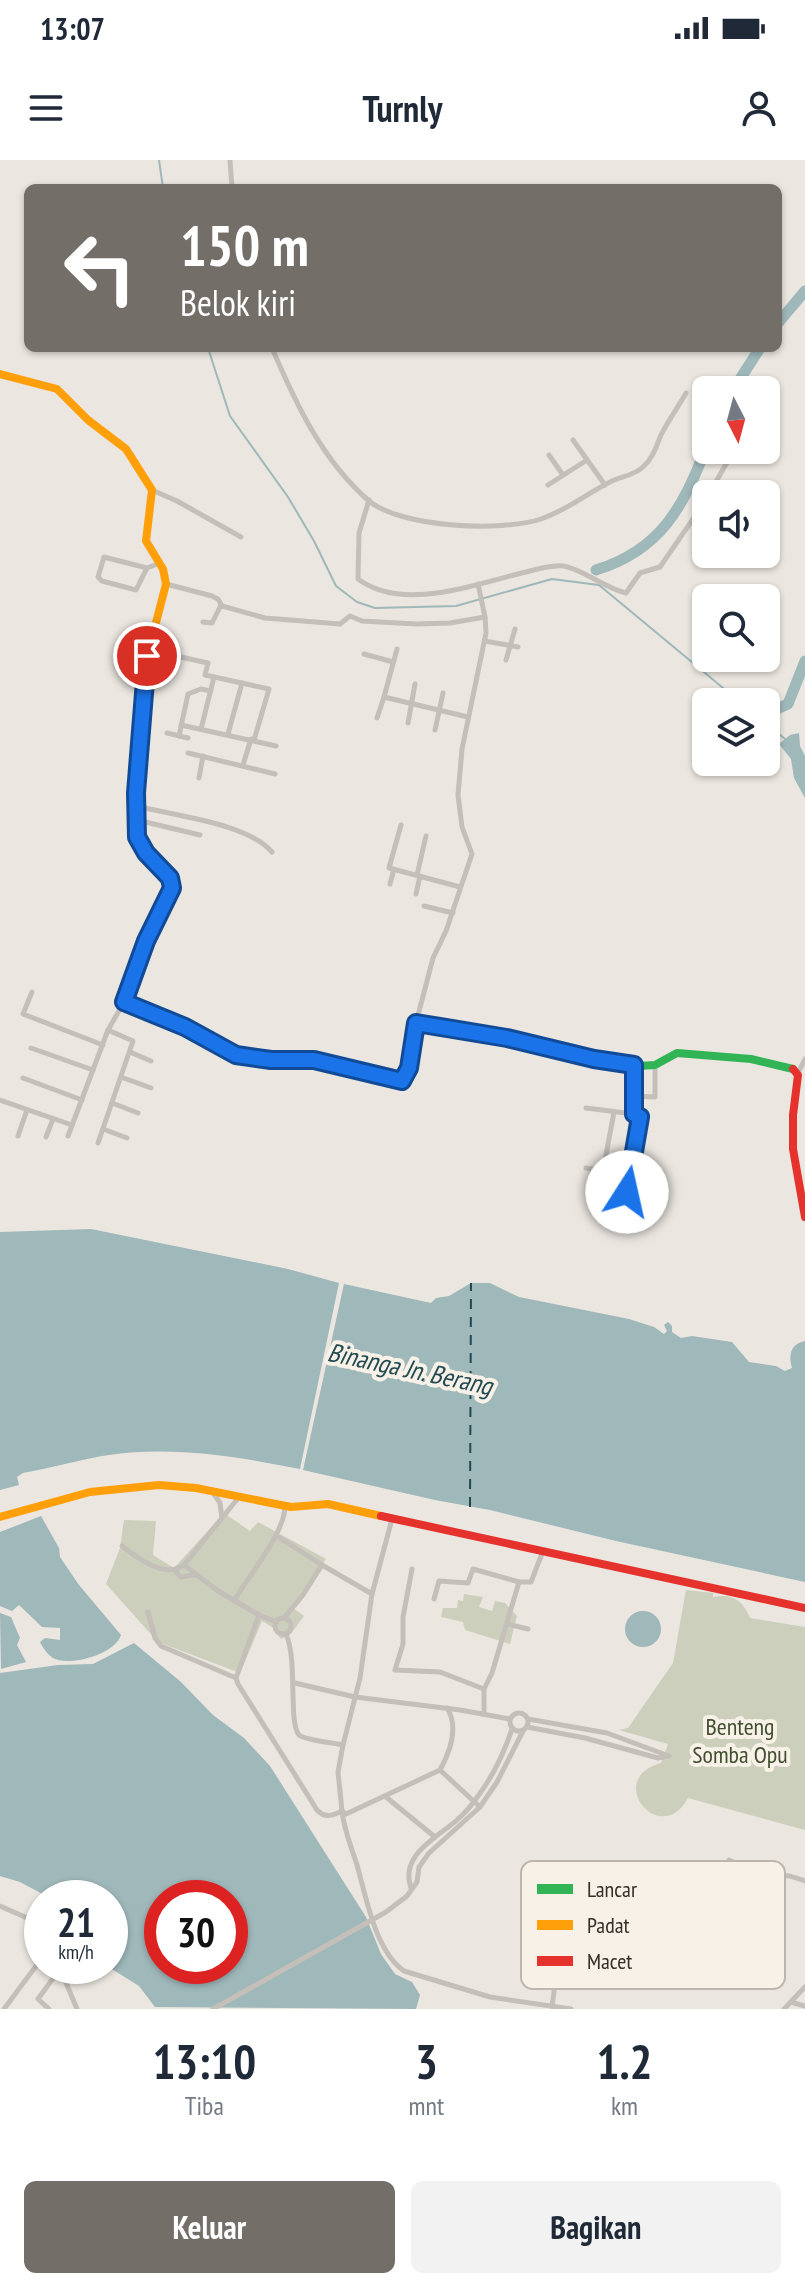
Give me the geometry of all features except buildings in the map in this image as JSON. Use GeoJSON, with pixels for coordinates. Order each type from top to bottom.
{"type":"FeatureCollection","features":[{"type":"Feature","properties":{"kind":"street"},"geometry":{"type":"LineString","coordinates":[[230,160],[232,184]]}},
{"type":"Feature","properties":{"kind":"street"},"geometry":{"type":"LineString","coordinates":[[274,352],[318,443],[336,466],[369,500],[392,514],[430,523],[524,523],[568,508],[605,485],[635,473],[648,461],[686,393]]}},
{"type":"Feature","properties":{"kind":"street"},"geometry":{"type":"LineString","coordinates":[[0,374],[57,389],[88,420],[126,449],[152,490],[145,536],[160,563],[166,584],[145,665],[136,806],[140,845],[170,878],[172,888],[146,941],[124,1002],[108,1030],[68,1136]]}},
{"type":"Feature","properties":{"kind":"street"},"geometry":{"type":"LineString","coordinates":[[573,440],[605,485]]}},
{"type":"Feature","properties":{"kind":"street"},"geometry":{"type":"LineString","coordinates":[[549,455],[563,475]]}},
{"type":"Feature","properties":{"kind":"street"},"geometry":{"type":"LineString","coordinates":[[548,485],[587,460]]}},
{"type":"Feature","properties":{"kind":"street"},"geometry":{"type":"LineString","coordinates":[[152,490],[241,537]]}},
{"type":"Feature","properties":{"kind":"street"},"geometry":{"type":"LineString","coordinates":[[369,500],[359,533],[356,571],[359,581],[389,592],[419,594],[478,588],[562,566],[626,593],[640,573],[660,567],[692,520]]}},
{"type":"Feature","properties":{"kind":"street"},"geometry":{"type":"LineString","coordinates":[[147,568],[135,590],[98,579],[104,557],[147,568],[160,563]]}},
{"type":"Feature","properties":{"kind":"street"},"geometry":{"type":"LineString","coordinates":[[166,584],[216,597],[221,605],[265,618],[338,624],[349,616],[362,621],[416,624],[450,623],[484,615]]}},
{"type":"Feature","properties":{"kind":"street"},"geometry":{"type":"LineString","coordinates":[[124,1002],[185,1027],[236,1055],[271,1060],[314,1060],[402,1081],[409,1068],[416,1023],[433,958],[453,913],[473,851],[462,827],[458,795],[468,717],[478,682],[487,623],[478,588]]}},
{"type":"Feature","properties":{"kind":"street"},"geometry":{"type":"LineString","coordinates":[[203,622],[212,623],[221,605]]}},
{"type":"Feature","properties":{"kind":"street"},"geometry":{"type":"LineString","coordinates":[[506,660],[515,629]]}},
{"type":"Feature","properties":{"kind":"street"},"geometry":{"type":"LineString","coordinates":[[485,641],[518,647]]}},
{"type":"Feature","properties":{"kind":"street"},"geometry":{"type":"LineString","coordinates":[[377,718],[397,649]]}},
{"type":"Feature","properties":{"kind":"street"},"geometry":{"type":"LineString","coordinates":[[148,650],[208,663],[205,675],[269,689],[243,765]]}},
{"type":"Feature","properties":{"kind":"street"},"geometry":{"type":"LineString","coordinates":[[364,654],[393,662]]}},
{"type":"Feature","properties":{"kind":"street"},"geometry":{"type":"LineString","coordinates":[[201,729],[214,677]]}},
{"type":"Feature","properties":{"kind":"street"},"geometry":{"type":"LineString","coordinates":[[228,734],[242,683]]}},
{"type":"Feature","properties":{"kind":"street"},"geometry":{"type":"LineString","coordinates":[[408,723],[415,684]]}},
{"type":"Feature","properties":{"kind":"street"},"geometry":{"type":"LineString","coordinates":[[179,736],[188,694],[201,689],[211,691]]}},
{"type":"Feature","properties":{"kind":"street"},"geometry":{"type":"LineString","coordinates":[[435,730],[443,693]]}},
{"type":"Feature","properties":{"kind":"street"},"geometry":{"type":"LineString","coordinates":[[384,697],[468,717]]}},
{"type":"Feature","properties":{"kind":"street"},"geometry":{"type":"LineString","coordinates":[[181,725],[276,746]]}},
{"type":"Feature","properties":{"kind":"street"},"geometry":{"type":"LineString","coordinates":[[167,733],[188,738]]}},
{"type":"Feature","properties":{"kind":"street"},"geometry":{"type":"LineString","coordinates":[[188,753],[275,774]]}},
{"type":"Feature","properties":{"kind":"street"},"geometry":{"type":"LineString","coordinates":[[199,778],[203,756]]}},
{"type":"Feature","properties":{"kind":"street"},"geometry":{"type":"LineString","coordinates":[[136,806],[234,828],[258,838],[272,852]]}},
{"type":"Feature","properties":{"kind":"street"},"geometry":{"type":"LineString","coordinates":[[137,820],[200,835]]}},
{"type":"Feature","properties":{"kind":"street"},"geometry":{"type":"LineString","coordinates":[[401,825],[389,868],[460,887]]}},
{"type":"Feature","properties":{"kind":"street"},"geometry":{"type":"LineString","coordinates":[[416,894],[426,836]]}},
{"type":"Feature","properties":{"kind":"street"},"geometry":{"type":"LineString","coordinates":[[390,884],[394,869]]}},
{"type":"Feature","properties":{"kind":"street"},"geometry":{"type":"LineString","coordinates":[[424,906],[453,913]]}},
{"type":"Feature","properties":{"kind":"street"},"geometry":{"type":"LineString","coordinates":[[32,992],[23,1014],[103,1045]]}},
{"type":"Feature","properties":{"kind":"street"},"geometry":{"type":"LineString","coordinates":[[416,1023],[507,1038],[594,1059],[634,1065],[655,1065],[677,1053],[760,1060],[791,1068],[798,1073]]}},
{"type":"Feature","properties":{"kind":"street"},"geometry":{"type":"LineString","coordinates":[[98,1143],[133,1041],[108,1030]]}},
{"type":"Feature","properties":{"kind":"street"},"geometry":{"type":"LineString","coordinates":[[31,1048],[93,1070]]}},
{"type":"Feature","properties":{"kind":"street"},"geometry":{"type":"LineString","coordinates":[[129,1052],[151,1061]]}},
{"type":"Feature","properties":{"kind":"street"},"geometry":{"type":"LineString","coordinates":[[805,1059],[798,1073],[793,1115],[793,1149],[805,1217]]}},
{"type":"Feature","properties":{"kind":"street"},"geometry":{"type":"LineString","coordinates":[[634,1065],[634,1114]]}},
{"type":"Feature","properties":{"kind":"street"},"geometry":{"type":"LineString","coordinates":[[634,1096],[655,1097],[655,1065]]}},
{"type":"Feature","properties":{"kind":"street"},"geometry":{"type":"LineString","coordinates":[[121,1077],[151,1088]]}},
{"type":"Feature","properties":{"kind":"street"},"geometry":{"type":"LineString","coordinates":[[23,1078],[82,1100]]}},
{"type":"Feature","properties":{"kind":"street"},"geometry":{"type":"LineString","coordinates":[[0,1102],[72,1125]]}},
{"type":"Feature","properties":{"kind":"street"},"geometry":{"type":"LineString","coordinates":[[112,1103],[138,1113]]}},
{"type":"Feature","properties":{"kind":"street"},"geometry":{"type":"LineString","coordinates":[[586,1108],[640,1117],[624,1207],[653,1212]]}},
{"type":"Feature","properties":{"kind":"street"},"geometry":{"type":"LineString","coordinates":[[18,1136],[27,1110]]}},
{"type":"Feature","properties":{"kind":"street"},"geometry":{"type":"LineString","coordinates":[[603,1171],[614,1112]]}},
{"type":"Feature","properties":{"kind":"street"},"geometry":{"type":"LineString","coordinates":[[46,1137],[53,1119]]}},
{"type":"Feature","properties":{"kind":"street"},"geometry":{"type":"LineString","coordinates":[[103,1129],[127,1138]]}},
{"type":"Feature","properties":{"kind":"street"},"geometry":{"type":"LineString","coordinates":[[586,1168],[650,1184]]}},
{"type":"Feature","properties":{"kind":"street"},"geometry":{"type":"LineString","coordinates":[[594,1198],[595,1187],[627,1192]]}},
{"type":"Feature","properties":{"kind":"street"},"geometry":{"type":"LineString","coordinates":[[0,1517],[110,1488],[177,1486],[285,1506],[304,1508],[324,1504],[805,1608]]}},
{"type":"Feature","properties":{"kind":"street"},"geometry":{"type":"LineString","coordinates":[[211,1491],[220,1503],[222,1520]]}},
{"type":"Feature","properties":{"kind":"street"},"geometry":{"type":"LineString","coordinates":[[175,1571],[184,1565],[240,1496]]}},
{"type":"Feature","properties":{"kind":"street"},"geometry":{"type":"LineString","coordinates":[[234,1601],[277,1536],[285,1506]]}},
{"type":"Feature","properties":{"kind":"street"},"geometry":{"type":"LineString","coordinates":[[392,1519],[372,1594],[355,1697],[338,1772],[344,1828],[370,1921],[392,1959],[404,1971],[490,1997],[571,2009]]}},
{"type":"Feature","properties":{"kind":"street"},"geometry":{"type":"LineString","coordinates":[[277,1536],[372,1594]]}},
{"type":"Feature","properties":{"kind":"street"},"geometry":{"type":"LineString","coordinates":[[122,1546],[152,1564],[175,1571],[181,1577],[195,1574]]}},
{"type":"Feature","properties":{"kind":"street"},"geometry":{"type":"LineString","coordinates":[[434,1599],[439,1581],[468,1583],[473,1569],[519,1582],[531,1582],[543,1551]]}},
{"type":"Feature","properties":{"kind":"street"},"geometry":{"type":"LineString","coordinates":[[184,1565],[234,1601],[276,1622],[284,1618],[303,1595],[322,1565]]}},
{"type":"Feature","properties":{"kind":"street"},"geometry":{"type":"LineString","coordinates":[[412,1569],[396,1671],[440,1672],[484,1689]]}},
{"type":"Feature","properties":{"kind":"street"},"geometry":{"type":"LineString","coordinates":[[484,1714],[484,1689],[492,1673],[519,1582]]}},
{"type":"Feature","properties":{"kind":"street"},"geometry":{"type":"LineString","coordinates":[[148,1612],[155,1638],[161,1646],[236,1678],[317,1810],[328,1815],[342,1811],[346,1814],[440,1770],[454,1728],[447,1708]]}},
{"type":"Feature","properties":{"kind":"street"},"geometry":{"type":"LineString","coordinates":[[236,1678],[259,1615]]}},
{"type":"Feature","properties":{"kind":"street"},"geometry":{"type":"LineString","coordinates":[[284,1618],[291,1625],[286,1634]]}},
{"type":"Feature","properties":{"kind":"street"},"geometry":{"type":"LineString","coordinates":[[276,1622],[276,1630],[286,1634]]}},
{"type":"Feature","properties":{"kind":"street"},"geometry":{"type":"LineString","coordinates":[[507,1624],[528,1629]]}},
{"type":"Feature","properties":{"kind":"street"},"geometry":{"type":"LineString","coordinates":[[286,1634],[292,1646],[295,1683],[292,1700],[299,1734],[343,1745]]}},
{"type":"Feature","properties":{"kind":"street"},"geometry":{"type":"LineString","coordinates":[[295,1683],[355,1697],[510,1719],[519,1713],[528,1719],[607,1733],[669,1756],[658,1758],[585,1738],[512,1729]]}},
{"type":"Feature","properties":{"kind":"street"},"geometry":{"type":"LineString","coordinates":[[411,1889],[409,1881],[413,1861],[421,1849],[457,1820],[493,1773],[512,1729],[510,1719]]}},
{"type":"Feature","properties":{"kind":"street"},"geometry":{"type":"LineString","coordinates":[[213,2009],[397,1905],[417,1882],[419,1867],[429,1853],[480,1807],[497,1782],[528,1719]]}},
{"type":"Feature","properties":{"kind":"street"},"geometry":{"type":"LineString","coordinates":[[440,1770],[480,1807]]}},
{"type":"Feature","properties":{"kind":"street"},"geometry":{"type":"LineString","coordinates":[[386,1797],[435,1837]]}},
{"type":"Feature","properties":{"kind":"street"},"geometry":{"type":"LineString","coordinates":[[785,1876],[805,1881]]}},
{"type":"Feature","properties":{"kind":"street"},"geometry":{"type":"LineString","coordinates":[[0,1906],[24,1917]]}},
{"type":"Feature","properties":{"kind":"street"},"geometry":{"type":"LineString","coordinates":[[0,1999],[6,2007],[24,1982]]}},
{"type":"Feature","properties":{"kind":"street"},"geometry":{"type":"LineString","coordinates":[[49,1984],[38,1999],[49,2009]]}},
{"type":"Feature","properties":{"kind":"street"},"geometry":{"type":"LineString","coordinates":[[67,1984],[77,2009]]}},
{"type":"Feature","properties":{"kind":"street"},"geometry":{"type":"LineString","coordinates":[[784,2009],[805,1987]]}},
{"type":"Feature","properties":{"kind":"street"},"geometry":{"type":"LineString","coordinates":[[552,2006],[556,1989]]}},
{"type":"Feature","properties":{"kind":"street"},"geometry":{"type":"LineString","coordinates":[[790,2002],[805,2006]]}},
{"type":"Feature","properties":{"kind":"green space"},"geometry":{"type":"Polygon","coordinates":[[[224,1513],[250,1531],[258,1522],[326,1559],[293,1608],[304,1616],[291,1634],[281,1639],[272,1627],[262,1621],[240,1673],[158,1642],[106,1584],[120,1548],[124,1520],[156,1521],[153,1555],[174,1568],[224,1513]]]}},
{"type":"Feature","properties":{"kind":"green space","name":"Benteng Somba Opu"},"geometry":{"type":"Polygon","coordinates":[[[686,1590],[713,1593],[713,1597],[731,1597],[740,1602],[750,1618],[805,1627],[805,1830],[688,1798],[677,1812],[664,1816],[652,1814],[637,1795],[637,1782],[644,1771],[661,1763],[668,1744],[619,1730],[628,1728],[673,1663],[686,1590]]]}},
{"type":"Feature","properties":{"kind":"green space"},"geometry":{"type":"Polygon","coordinates":[[[464,1594],[483,1597],[479,1607],[492,1611],[495,1601],[505,1603],[517,1616],[510,1644],[465,1630],[463,1622],[441,1617],[443,1608],[457,1608],[458,1600],[463,1601],[464,1594]]]}},
{"type":"Feature","properties":{"kind":"water"},"geometry":{"type":"Polygon","coordinates":[[[799,733],[805,756],[805,798],[794,778],[791,759],[780,745],[790,735],[799,733]]]}},
{"type":"Feature","properties":{"kind":"water"},"geometry":{"type":"Polygon","coordinates":[[[91,1229],[288,1269],[339,1283],[300,1469],[202,1454],[127,1453],[23,1473],[17,1477],[19,1485],[0,1490],[0,1232],[91,1229]]]}},
{"type":"Feature","properties":{"kind":"water","name":"Binanga Jn. Berang"},"geometry":{"type":"Polygon","coordinates":[[[471,1283],[490,1283],[519,1297],[629,1319],[654,1327],[664,1334],[667,1331],[664,1325],[668,1322],[672,1332],[681,1338],[692,1336],[732,1342],[749,1362],[776,1366],[785,1371],[792,1368],[790,1358],[794,1347],[805,1341],[805,1582],[303,1470],[344,1284],[431,1303],[471,1283]]]}},
{"type":"Feature","properties":{"kind":"water"},"geometry":{"type":"Polygon","coordinates":[[[41,1516],[59,1548],[60,1557],[121,1635],[117,1642],[101,1653],[80,1660],[53,1658],[40,1642],[45,1638],[60,1640],[60,1628],[42,1627],[19,1605],[12,1611],[0,1606],[0,1532],[41,1516]]]}},
{"type":"Feature","properties":{"kind":"water"},"geometry":{"type":"Polygon","coordinates":[[[643,1611],[656,1616],[661,1629],[656,1642],[643,1647],[630,1642],[625,1629],[630,1616],[643,1611]]]}},
{"type":"Feature","properties":{"kind":"water"},"geometry":{"type":"Polygon","coordinates":[[[0,1613],[11,1617],[20,1638],[17,1645],[26,1662],[1,1669],[0,1613]]]}},
{"type":"Feature","properties":{"kind":"water"},"geometry":{"type":"Polygon","coordinates":[[[134,1643],[181,1682],[213,1715],[244,1738],[270,1766],[366,1917],[381,1954],[395,1974],[412,1982],[420,1995],[416,2009],[155,2007],[139,1986],[128,1979],[128,1880],[24,1880],[24,1884],[0,1876],[0,1673],[93,1664],[134,1643]]]}},
{"type":"Feature","properties":{"kind":"waterway"},"geometry":{"type":"LineString","coordinates":[[159,160],[162,184]]}},
{"type":"Feature","properties":{"kind":"waterway"},"geometry":{"type":"LineString","coordinates":[[782,318],[805,291]]}},
{"type":"Feature","properties":{"kind":"waterway"},"geometry":{"type":"LineString","coordinates":[[209,352],[230,416],[288,497],[336,586],[357,602],[375,608],[456,606],[552,579],[599,585],[723,688]]}},
{"type":"Feature","properties":{"kind":"waterway"},"geometry":{"type":"LineString","coordinates":[[742,376],[757,352]]}},
{"type":"Feature","properties":{"kind":"waterway"},"geometry":{"type":"LineString","coordinates":[[596,570],[637,551],[667,524],[699,464]]}},
{"type":"Feature","properties":{"kind":"waterway"},"geometry":{"type":"LineString","coordinates":[[780,708],[788,704],[805,661]]}},
{"type":"Feature","properties":{"kind":"waterway"},"geometry":{"type":"LineString","coordinates":[[780,735],[785,739]]}},
{"type":"Feature","properties":{"kind":"ferry route"},"geometry":{"type":"LineString","coordinates":[[470,1507],[471,1283]]}},
{"type":"Feature","properties":{"kind":"traffic: fast"},"geometry":{"type":"LineString","coordinates":[[142,952],[124,1002],[185,1027],[236,1055],[261,1060],[314,1060],[402,1081],[409,1068],[416,1023],[507,1038],[594,1059],[639,1066],[655,1065],[677,1053],[751,1059],[793,1069]]}},
{"type":"Feature","properties":{"kind":"traffic: slow"},"geometry":{"type":"LineString","coordinates":[[0,374],[57,389],[88,420],[126,449],[152,490],[146,541],[163,569],[166,584],[145,665],[136,793],[137,830],[140,845],[170,878],[172,888],[142,952]]}},
{"type":"Feature","properties":{"kind":"traffic: slow"},"geometry":{"type":"LineString","coordinates":[[0,1517],[90,1492],[159,1485],[196,1488],[291,1507],[328,1504],[381,1516]]}},
{"type":"Feature","properties":{"kind":"traffic: jam"},"geometry":{"type":"LineString","coordinates":[[793,1069],[798,1075],[793,1149],[805,1217]]}},
{"type":"Feature","properties":{"kind":"traffic: jam"},"geometry":{"type":"LineString","coordinates":[[381,1516],[805,1608]]}},
{"type":"Feature","properties":{"kind":"route"},"geometry":{"type":"LineString","coordinates":[[147,656],[136,793],[137,837],[146,853],[170,878],[172,888],[146,941],[124,1002],[185,1027],[236,1055],[252,1059],[314,1060],[402,1081],[409,1068],[416,1023],[544,1045],[594,1059],[634,1065],[634,1114],[640,1117],[627,1192]]}}]}
